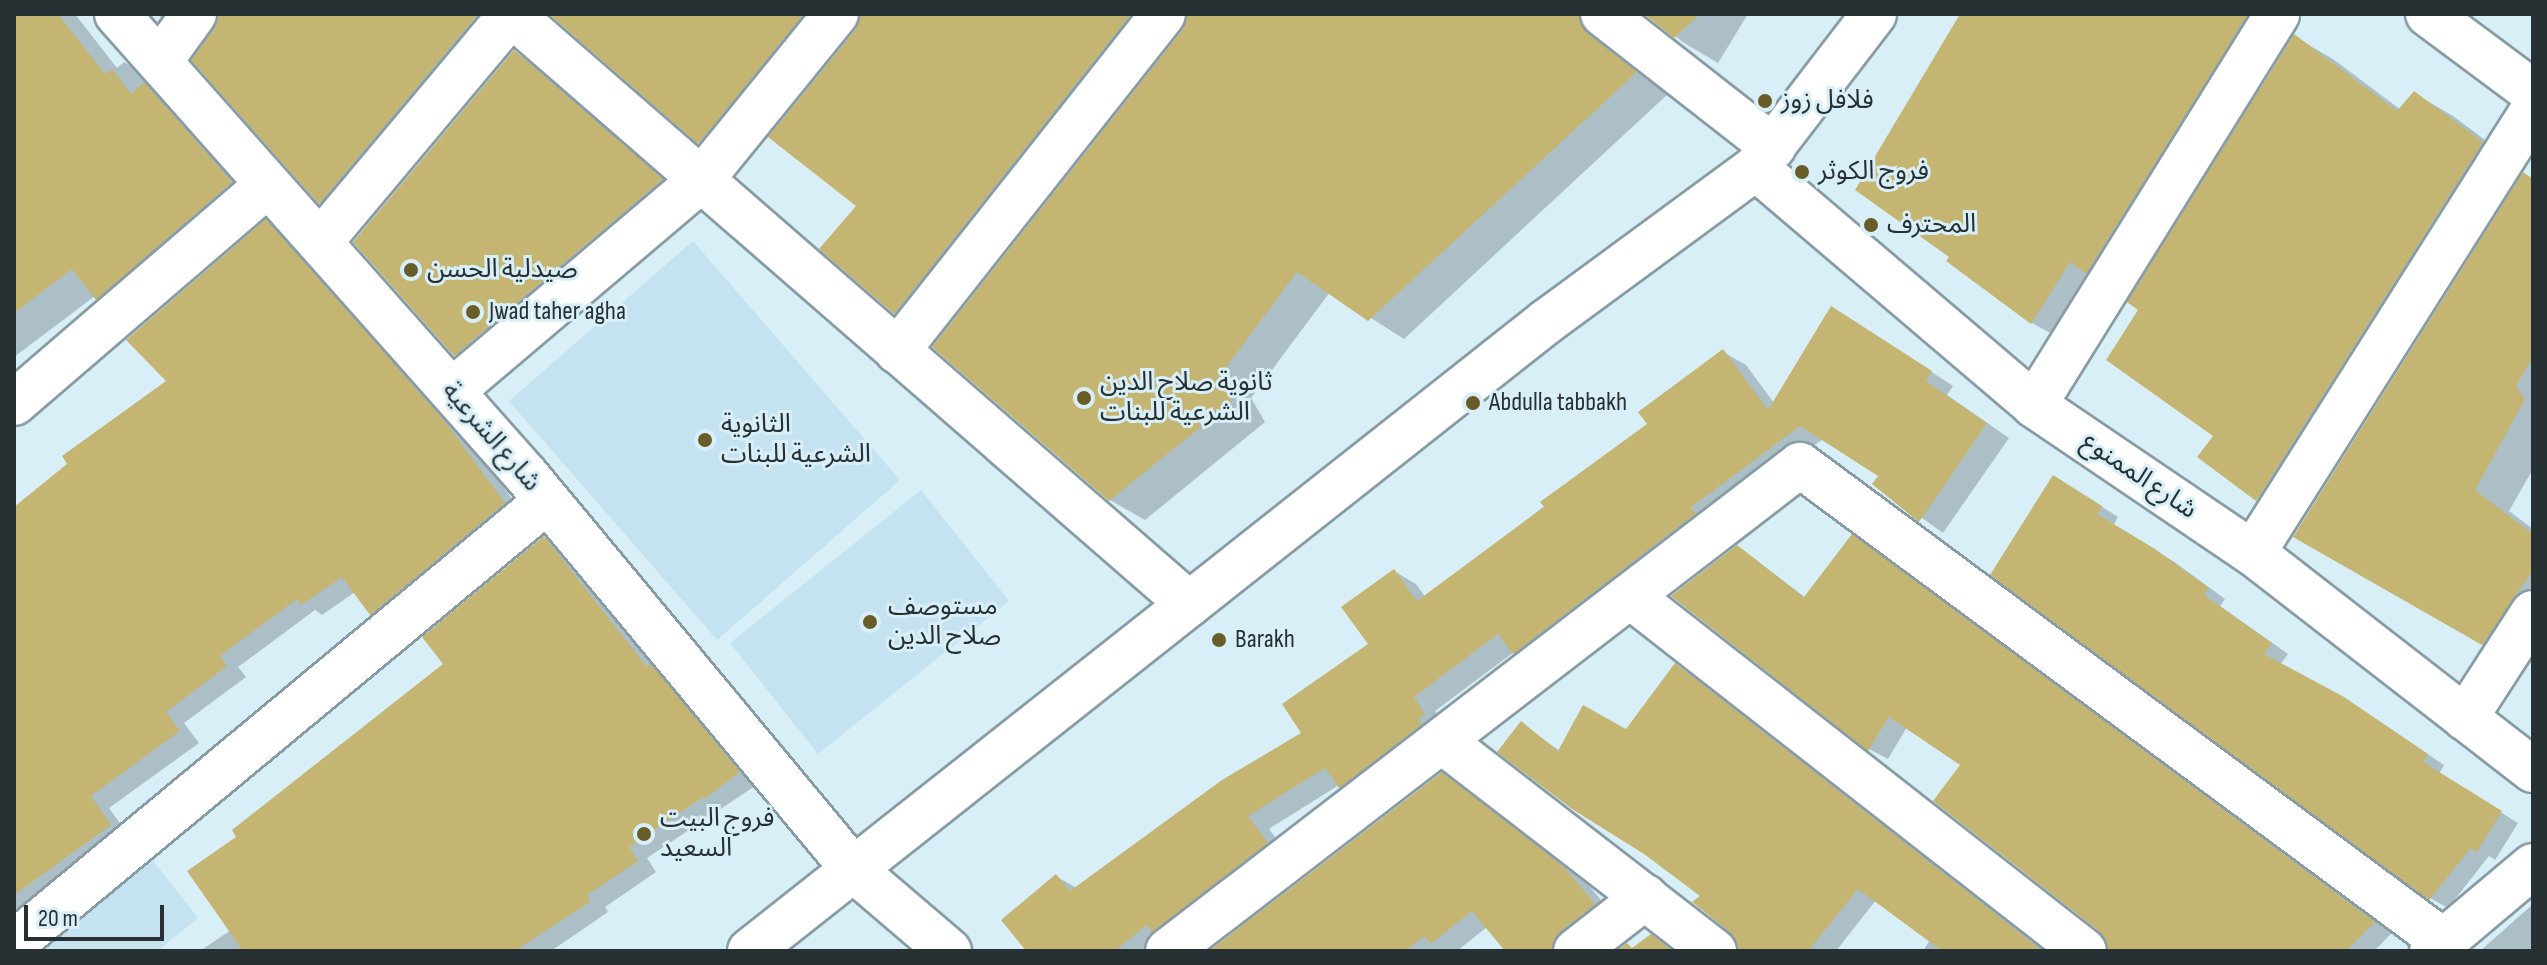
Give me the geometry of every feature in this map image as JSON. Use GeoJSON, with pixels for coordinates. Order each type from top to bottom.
{"type":"FeatureCollection","features":[{"type":"Feature","properties":{"kind":"street","name":"شارع الشرعية"},"geometry":{"type":"LineString","coordinates":[[117,14],[547,501],[854,870],[949,951]]}},
{"type":"Feature","properties":{"kind":"street"},"geometry":{"type":"LineString","coordinates":[[160,61],[194,14]]}},
{"type":"Feature","properties":{"kind":"street"},"geometry":{"type":"LineString","coordinates":[[320,242],[511,14],[1189,604]]}},
{"type":"Feature","properties":{"kind":"street"},"geometry":{"type":"LineString","coordinates":[[452,391],[701,180],[836,14]]}},
{"type":"Feature","properties":{"kind":"street"},"geometry":{"type":"LineString","coordinates":[[897,351],[1163,14]]}},
{"type":"Feature","properties":{"kind":"street","name":"شارع الممنوع"},"geometry":{"type":"LineString","coordinates":[[1603,14],[2034,405],[2253,553],[2533,770]]}},
{"type":"Feature","properties":{"kind":"street"},"geometry":{"type":"LineString","coordinates":[[750,951],[1546,322],[1764,157],[1873,14]]}},
{"type":"Feature","properties":{"kind":"street"},"geometry":{"type":"LineString","coordinates":[[2034,405],[2277,14]]}},
{"type":"Feature","properties":{"kind":"street"},"geometry":{"type":"LineString","coordinates":[[2428,14],[2533,92]]}},
{"type":"Feature","properties":{"kind":"street"},"geometry":{"type":"LineString","coordinates":[[2253,553],[2533,110]]}},
{"type":"Feature","properties":{"kind":"street"},"geometry":{"type":"LineString","coordinates":[[14,403],[266,186]]}},
{"type":"Feature","properties":{"kind":"street"},"geometry":{"type":"LineString","coordinates":[[1168,951],[1800,465],[2438,946],[2533,866]]}},
{"type":"Feature","properties":{"kind":"street"},"geometry":{"type":"LineString","coordinates":[[14,943],[547,501]]}},
{"type":"Feature","properties":{"kind":"street"},"geometry":{"type":"LineString","coordinates":[[1630,596],[2084,951]]}},
{"type":"Feature","properties":{"kind":"street"},"geometry":{"type":"LineString","coordinates":[[2465,718],[2533,613]]}},
{"type":"Feature","properties":{"kind":"street"},"geometry":{"type":"LineString","coordinates":[[1442,741],[1714,951]]}},
{"type":"Feature","properties":{"kind":"street"},"geometry":{"type":"LineString","coordinates":[[1576,951],[1645,897]]}},
{"type":"Feature","properties":{"kind":"shaded area","name":"الثانوية الشرعية للبنات"},"geometry":{"type":"Polygon","coordinates":[[[693,241],[900,480],[717,640],[509,401],[693,241]]]}},
{"type":"Feature","properties":{"kind":"shaded area","name":"مستوصف صلاح الدين"},"geometry":{"type":"Polygon","coordinates":[[[921,490],[1009,601],[818,754],[730,643],[921,490]]]}},
{"type":"Feature","properties":{"kind":"shaded area"},"geometry":{"type":"Polygon","coordinates":[[[147,853],[198,918],[157,951],[26,951],[147,853]]]}},
{"type":"Feature","properties":{"kind":"building"},"geometry":{"type":"Polygon","coordinates":[[[14,14],[58,14],[105,74],[112,69],[131,94],[144,82],[232,182],[96,300],[72,269],[14,313],[14,14]]]}},
{"type":"Feature","properties":{"kind":"building"},"geometry":{"type":"Polygon","coordinates":[[[219,14],[478,14],[319,204],[191,60],[214,29],[219,14]]]}},
{"type":"Feature","properties":{"kind":"building"},"geometry":{"type":"Polygon","coordinates":[[[549,14],[804,14],[698,144],[549,14]]]}},
{"type":"Feature","properties":{"kind":"building"},"geometry":{"type":"Polygon","coordinates":[[[860,14],[1131,14],[894,314],[819,249],[856,206],[768,137],[855,30],[860,14]]]}},
{"type":"Feature","properties":{"kind":"building"},"geometry":{"type":"Polygon","coordinates":[[[1187,14],[1579,14],[1588,34],[1637,72],[1368,321],[1297,272],[1218,378],[1232,402],[1109,501],[932,347],[1183,29],[1187,14]]]}},
{"type":"Feature","properties":{"kind":"building"},"geometry":{"type":"Polygon","coordinates":[[[1644,14],[1700,14],[1674,38],[1644,14]]]}},
{"type":"Feature","properties":{"kind":"building"},"geometry":{"type":"Polygon","coordinates":[[[1960,14],[2248,14],[2086,274],[2070,262],[2031,324],[1946,261],[1949,257],[1855,190],[1960,14]]]}},
{"type":"Feature","properties":{"kind":"building"},"geometry":{"type":"Polygon","coordinates":[[[2294,34],[2397,111],[2414,91],[2483,142],[2256,501],[2197,457],[2213,436],[2106,360],[2138,310],[2127,302],[2294,34]]]}},
{"type":"Feature","properties":{"kind":"building"},"geometry":{"type":"Polygon","coordinates":[[[514,50],[663,179],[454,356],[353,242],[514,50]]]}},
{"type":"Feature","properties":{"kind":"building"},"geometry":{"type":"Polygon","coordinates":[[[2523,172],[2533,179],[2533,357],[2516,386],[2525,399],[2475,490],[2533,534],[2533,570],[2482,645],[2293,537],[2523,172]]]}},
{"type":"Feature","properties":{"kind":"building"},"geometry":{"type":"Polygon","coordinates":[[[266,219],[446,423],[505,503],[370,615],[342,577],[301,605],[297,599],[220,656],[227,666],[166,712],[180,731],[91,796],[111,825],[14,895],[14,507],[67,464],[62,456],[166,381],[126,340],[266,219]]]}},
{"type":"Feature","properties":{"kind":"building"},"geometry":{"type":"Polygon","coordinates":[[[1831,306],[1932,371],[1926,381],[1987,423],[1919,522],[1872,484],[1878,476],[1800,426],[1690,508],[1696,513],[1513,654],[1498,634],[1414,697],[1425,714],[1418,719],[1422,724],[1339,788],[1325,768],[1248,816],[1268,843],[1152,932],[1147,925],[1115,951],[1026,951],[1001,920],[1056,874],[1070,891],[1222,780],[1301,733],[1282,704],[1368,644],[1341,607],[1394,569],[1417,601],[1544,507],[1540,502],[1647,424],[1638,412],[1723,349],[1768,410],[1831,306]]]}},
{"type":"Feature","properties":{"kind":"building"},"geometry":{"type":"Polygon","coordinates":[[[2053,475],[2102,506],[2097,514],[2155,549],[2209,588],[2204,595],[2272,643],[2264,654],[2344,697],[2428,754],[2423,762],[2502,811],[2477,852],[2471,848],[2429,900],[1990,575],[2053,475]]]}},
{"type":"Feature","properties":{"kind":"building"},"geometry":{"type":"Polygon","coordinates":[[[1852,534],[2375,922],[2346,951],[2108,951],[2099,931],[1933,801],[1960,765],[1889,717],[1868,751],[1671,596],[1737,545],[1804,597],[1852,534]]]}},
{"type":"Feature","properties":{"kind":"building"},"geometry":{"type":"Polygon","coordinates":[[[544,536],[647,667],[651,664],[740,772],[629,847],[638,861],[587,895],[591,901],[515,951],[243,951],[187,871],[236,837],[232,830],[443,664],[422,637],[544,536]]]}},
{"type":"Feature","properties":{"kind":"building"},"geometry":{"type":"Polygon","coordinates":[[[1675,663],[2043,951],[1942,951],[1858,889],[1808,951],[1738,951],[1730,932],[1692,902],[1700,896],[1644,854],[1572,809],[1497,752],[1521,721],[1558,751],[1583,705],[1626,729],[1675,663]]]}},
{"type":"Feature","properties":{"kind":"building"},"geometry":{"type":"Polygon","coordinates":[[[1442,772],[1564,867],[1595,904],[1560,932],[1552,951],[1505,951],[1472,911],[1431,944],[1424,936],[1405,951],[1209,951],[1442,772]]]}},
{"type":"Feature","properties":{"kind":"building"},"geometry":{"type":"Polygon","coordinates":[[[1651,934],[1673,951],[1617,951],[1627,943],[1632,948],[1651,934]]]}},
{"type":"Feature","properties":{"kind":"place","name":"فلافل زوز"},"geometry":{"type":"Point","coordinates":[1765,101]}},
{"type":"Feature","properties":{"kind":"place","name":"فروج الكوثر"},"geometry":{"type":"Point","coordinates":[1802,172]}},
{"type":"Feature","properties":{"kind":"place","name":"المحترف"},"geometry":{"type":"Point","coordinates":[1871,225]}},
{"type":"Feature","properties":{"kind":"place","name":"صيدلية الحسن"},"geometry":{"type":"Point","coordinates":[411,270]}},
{"type":"Feature","properties":{"kind":"place","name":"Jwad taher agha"},"geometry":{"type":"Point","coordinates":[473,312]}},
{"type":"Feature","properties":{"kind":"place","name":"ثانوية صلاح الدين الشرعية للبنات"},"geometry":{"type":"Point","coordinates":[1084,398]}},
{"type":"Feature","properties":{"kind":"place","name":"Abdulla tabbakh"},"geometry":{"type":"Point","coordinates":[1473,403]}},
{"type":"Feature","properties":{"kind":"place","name":"الثانوية الشرعية للبنات"},"geometry":{"type":"Point","coordinates":[705,440]}},
{"type":"Feature","properties":{"kind":"place","name":"مستوصف صلاح الدين"},"geometry":{"type":"Point","coordinates":[870,622]}},
{"type":"Feature","properties":{"kind":"place","name":"Barakh"},"geometry":{"type":"Point","coordinates":[1219,640]}},
{"type":"Feature","properties":{"kind":"place","name":"فروج البيت السعيد"},"geometry":{"type":"Point","coordinates":[644,834]}}]}
